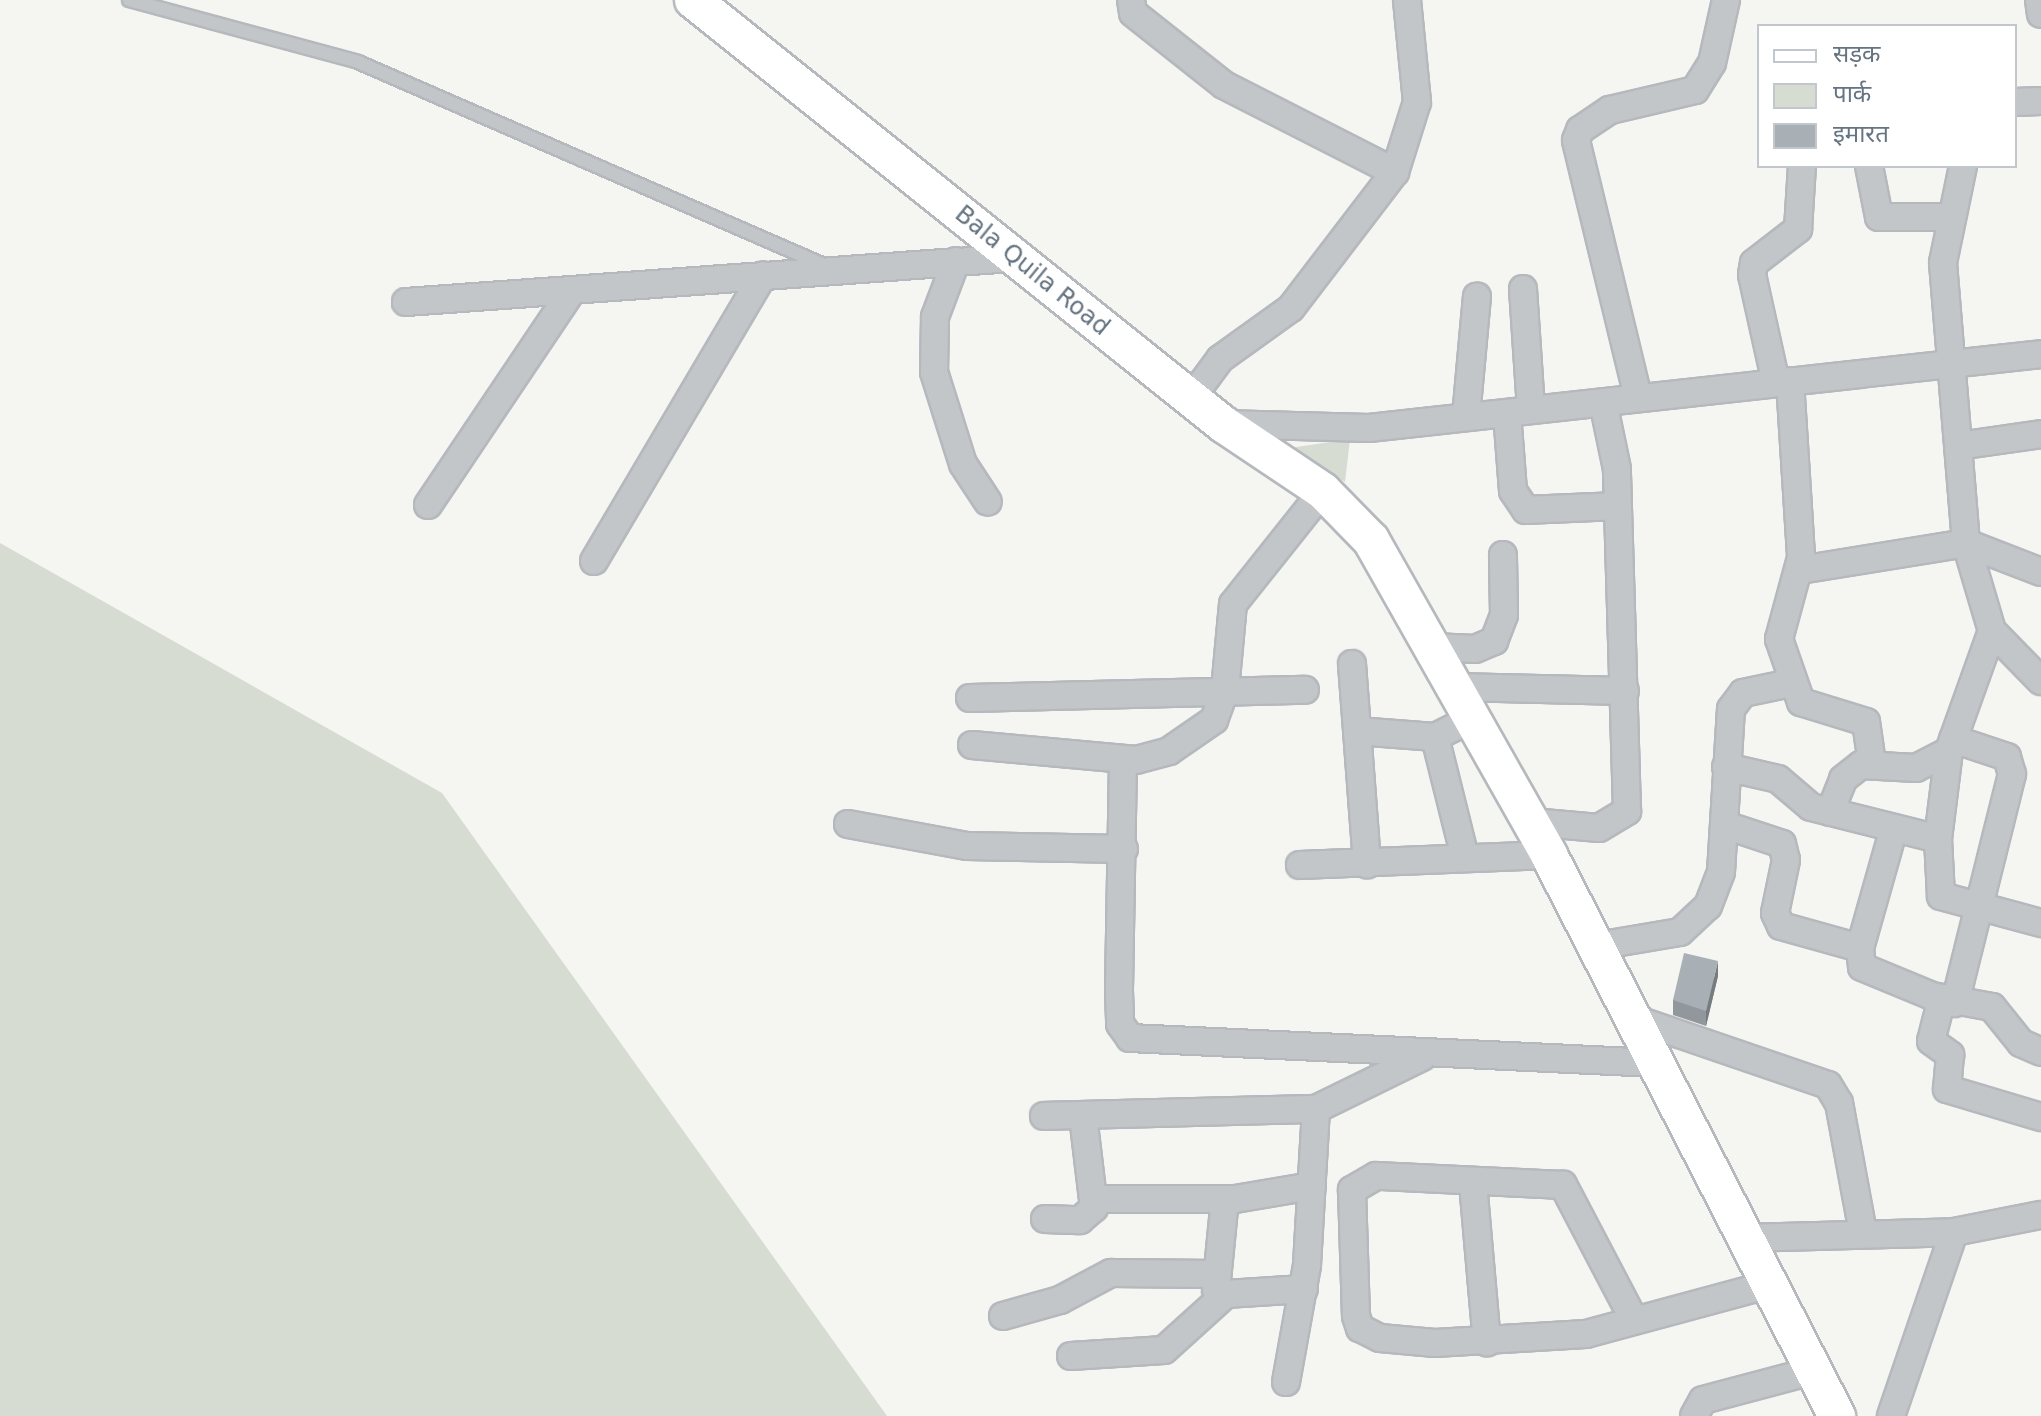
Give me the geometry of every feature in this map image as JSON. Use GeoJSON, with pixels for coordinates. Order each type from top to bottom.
{"type":"FeatureCollection","features":[{"type":"Feature","properties":{"kind":"street","name":"Bala Quila Road"},"geometry":{"type":"LineString","coordinates":[[693,0],[1223,424],[1323,491],[1371,540],[1532,822],[1837,1416]]}},
{"type":"Feature","properties":{"kind":"street"},"geometry":{"type":"LineString","coordinates":[[1131,0],[1148,26],[1224,85],[1395,172]]}},
{"type":"Feature","properties":{"kind":"street"},"geometry":{"type":"LineString","coordinates":[[1192,397],[1220,359],[1291,308],[1395,172],[1417,102],[1407,0]]}},
{"type":"Feature","properties":{"kind":"street"},"geometry":{"type":"LineString","coordinates":[[1638,397],[1576,140],[1580,130],[1610,110],[1695,90],[1712,63],[1726,0]]}},
{"type":"Feature","properties":{"kind":"street"},"geometry":{"type":"LineString","coordinates":[[2039,0],[2041,14]]}},
{"type":"Feature","properties":{"kind":"street"},"geometry":{"type":"LineString","coordinates":[[2017,102],[2041,101]]}},
{"type":"Feature","properties":{"kind":"street"},"geometry":{"type":"LineString","coordinates":[[1802,168],[1798,229],[1754,263],[1752,275],[1783,382],[1800,570],[1779,629],[1791,683],[1808,709],[1866,722],[1872,763]]}},
{"type":"Feature","properties":{"kind":"street"},"geometry":{"type":"LineString","coordinates":[[1869,168],[1879,217],[1950,217]]}},
{"type":"Feature","properties":{"kind":"street"},"geometry":{"type":"LineString","coordinates":[[1962,168],[1943,263],[1966,543],[1992,631],[2040,678]]}},
{"type":"Feature","properties":{"kind":"street"},"geometry":{"type":"LineString","coordinates":[[406,302],[1013,258]]}},
{"type":"Feature","properties":{"kind":"street"},"geometry":{"type":"LineString","coordinates":[[956,261],[935,317],[934,372],[963,464],[988,502]]}},
{"type":"Feature","properties":{"kind":"street"},"geometry":{"type":"LineString","coordinates":[[594,561],[763,275]]}},
{"type":"Feature","properties":{"kind":"street"},"geometry":{"type":"LineString","coordinates":[[1523,289],[1513,491],[1526,510],[1617,506]]}},
{"type":"Feature","properties":{"kind":"street"},"geometry":{"type":"LineString","coordinates":[[428,505],[572,291]]}},
{"type":"Feature","properties":{"kind":"street"},"geometry":{"type":"LineString","coordinates":[[1466,417],[1477,297]]}},
{"type":"Feature","properties":{"kind":"street"},"geometry":{"type":"LineString","coordinates":[[1223,424],[1369,428],[2041,354]]}},
{"type":"Feature","properties":{"kind":"street"},"geometry":{"type":"LineString","coordinates":[[1532,822],[1599,828],[1620,821],[1629,785],[1617,506],[1603,402]]}},
{"type":"Feature","properties":{"kind":"street"},"geometry":{"type":"LineString","coordinates":[[1958,446],[2041,434]]}},
{"type":"Feature","properties":{"kind":"street"},"geometry":{"type":"LineString","coordinates":[[972,745],[1123,760],[1169,751],[1214,720],[1225,690],[1233,604],[1323,491]]}},
{"type":"Feature","properties":{"kind":"street"},"geometry":{"type":"LineString","coordinates":[[1800,570],[1966,543],[2041,572]]}},
{"type":"Feature","properties":{"kind":"street"},"geometry":{"type":"LineString","coordinates":[[1433,647],[1475,649],[1494,641],[1504,615],[1503,555]]}},
{"type":"Feature","properties":{"kind":"street"},"geometry":{"type":"LineString","coordinates":[[1992,631],[1951,745],[1950,784],[1938,839],[1941,896],[2041,923]]}},
{"type":"Feature","properties":{"kind":"street"},"geometry":{"type":"LineString","coordinates":[[1352,664],[1367,864]]}},
{"type":"Feature","properties":{"kind":"street"},"geometry":{"type":"LineString","coordinates":[[1597,946],[1693,923],[1719,884],[1725,825],[1726,767],[1736,700],[1791,683]]}},
{"type":"Feature","properties":{"kind":"street"},"geometry":{"type":"LineString","coordinates":[[1454,687],[1625,691]]}},
{"type":"Feature","properties":{"kind":"street"},"geometry":{"type":"LineString","coordinates":[[970,698],[1305,690]]}},
{"type":"Feature","properties":{"kind":"street"},"geometry":{"type":"LineString","coordinates":[[1357,731],[1435,737],[1471,719]]}},
{"type":"Feature","properties":{"kind":"street"},"geometry":{"type":"LineString","coordinates":[[1435,737],[1465,857]]}},
{"type":"Feature","properties":{"kind":"street"},"geometry":{"type":"LineString","coordinates":[[1830,812],[1843,779],[1872,763],[1916,768],[1951,745],[2000,753],[2011,765],[1979,906],[1949,1001],[1931,1041],[1950,1055],[1947,1089],[2041,1117]]}},
{"type":"Feature","properties":{"kind":"street"},"geometry":{"type":"LineString","coordinates":[[1123,760],[1123,1034],[1140,1040],[1296,1040],[1422,1057],[1655,1063]]}},
{"type":"Feature","properties":{"kind":"street"},"geometry":{"type":"LineString","coordinates":[[1726,767],[1764,772],[1811,807],[1938,839]]}},
{"type":"Feature","properties":{"kind":"street"},"geometry":{"type":"LineString","coordinates":[[848,824],[967,846],[1124,849]]}},
{"type":"Feature","properties":{"kind":"street"},"geometry":{"type":"LineString","coordinates":[[1725,825],[1782,844],[1775,913],[1781,926],[1860,948]]}},
{"type":"Feature","properties":{"kind":"street"},"geometry":{"type":"LineString","coordinates":[[1894,828],[1860,948],[1868,973],[1949,1001],[2003,1013],[2021,1043],[2041,1052]]}},
{"type":"Feature","properties":{"kind":"street"},"geometry":{"type":"LineString","coordinates":[[1300,865],[1549,855]]}},
{"type":"Feature","properties":{"kind":"street"},"geometry":{"type":"LineString","coordinates":[[1632,1018],[1828,1085],[1839,1103],[1863,1232]]}},
{"type":"Feature","properties":{"kind":"street"},"geometry":{"type":"LineString","coordinates":[[1044,1116],[1316,1109],[1422,1057]]}},
{"type":"Feature","properties":{"kind":"street"},"geometry":{"type":"LineString","coordinates":[[1286,1382],[1304,1289],[1316,1109]]}},
{"type":"Feature","properties":{"kind":"street"},"geometry":{"type":"LineString","coordinates":[[1045,1219],[1091,1216],[1094,1199],[1083,1116]]}},
{"type":"Feature","properties":{"kind":"street"},"geometry":{"type":"LineString","coordinates":[[1634,1320],[1563,1185],[1376,1176],[1356,1183],[1354,1299],[1368,1335],[1487,1342],[1586,1334],[1768,1285]]}},
{"type":"Feature","properties":{"kind":"street"},"geometry":{"type":"LineString","coordinates":[[1473,1183],[1487,1342]]}},
{"type":"Feature","properties":{"kind":"street"},"geometry":{"type":"LineString","coordinates":[[1094,1199],[1225,1199],[1312,1186]]}},
{"type":"Feature","properties":{"kind":"street"},"geometry":{"type":"LineString","coordinates":[[1071,1356],[1164,1350],[1216,1287],[1225,1199]]}},
{"type":"Feature","properties":{"kind":"street"},"geometry":{"type":"LineString","coordinates":[[1744,1238],[1863,1232],[1954,1232],[2041,1215]]}},
{"type":"Feature","properties":{"kind":"street"},"geometry":{"type":"LineString","coordinates":[[1891,1416],[1954,1232]]}},
{"type":"Feature","properties":{"kind":"street"},"geometry":{"type":"LineString","coordinates":[[1003,1316],[1060,1300],[1111,1273],[1216,1287],[1304,1289]]}},
{"type":"Feature","properties":{"kind":"street"},"geometry":{"type":"LineString","coordinates":[[1694,1416],[1703,1400],[1812,1371]]}},
{"type":"Feature","properties":{"kind":"lane"},"geometry":{"type":"LineString","coordinates":[[129,0],[358,62],[833,269]]}},
{"type":"Feature","properties":{"kind":"green space"},"geometry":{"type":"Polygon","coordinates":[[[1350,439],[1345,482],[1290,448],[1350,439]]]}},
{"type":"Feature","properties":{"kind":"green space"},"geometry":{"type":"Polygon","coordinates":[[[0,543],[442,793],[887,1416],[0,1416],[0,543]]]}},
{"type":"Feature","properties":{"kind":"building"},"geometry":{"type":"Polygon","coordinates":[[[1684,953],[1718,961],[1706,1011],[1673,1000],[1684,953]]]}}]}
